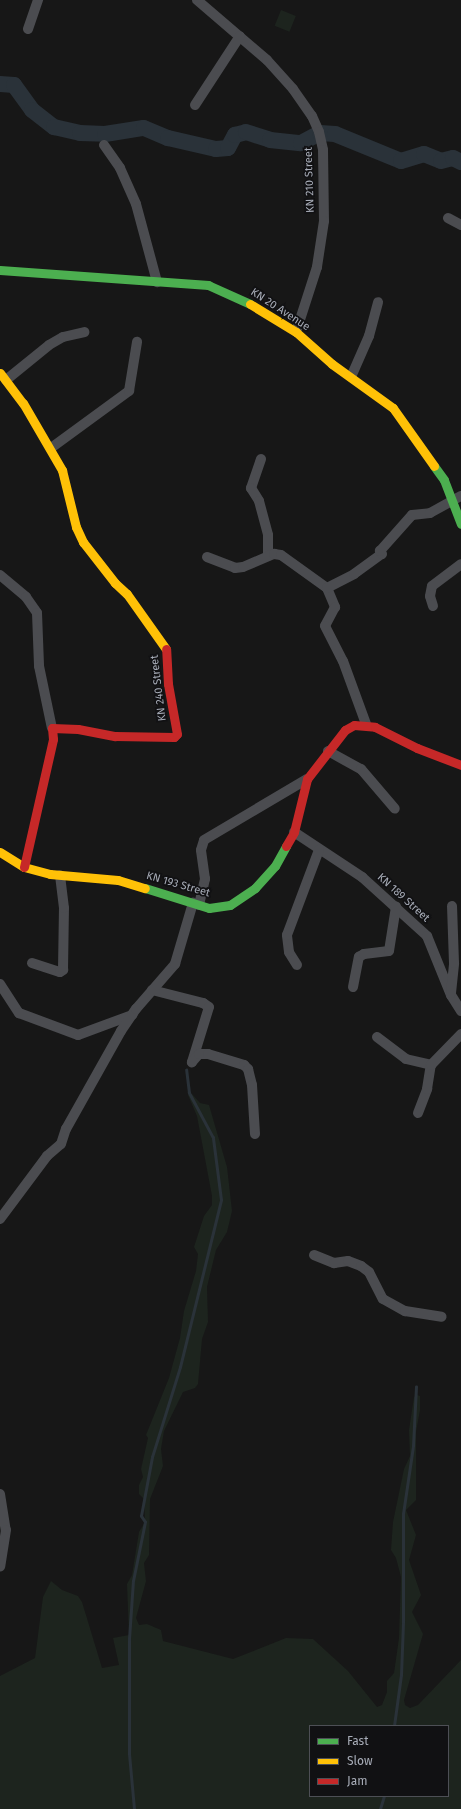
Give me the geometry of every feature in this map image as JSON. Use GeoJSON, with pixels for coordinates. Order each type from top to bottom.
{"type":"FeatureCollection","features":[{"type":"Feature","properties":{"kind":"street"},"geometry":{"type":"LineString","coordinates":[[28,29],[38,0]]}},
{"type":"Feature","properties":{"kind":"street","name":"KN 210 Street"},"geometry":{"type":"LineString","coordinates":[[198,0],[240,36],[293,89],[312,116],[319,132],[323,150],[324,221],[317,267],[296,332]]}},
{"type":"Feature","properties":{"kind":"street"},"geometry":{"type":"LineString","coordinates":[[195,105],[240,36]]}},
{"type":"Feature","properties":{"kind":"street"},"geometry":{"type":"LineString","coordinates":[[104,145],[120,168],[136,204],[157,282]]}},
{"type":"Feature","properties":{"kind":"street"},"geometry":{"type":"LineString","coordinates":[[448,218],[461,225]]}},
{"type":"Feature","properties":{"kind":"street","name":"KN 20 Avenue"},"geometry":{"type":"LineString","coordinates":[[0,270],[208,285],[247,302],[296,332],[332,364],[393,408],[430,457],[457,499],[461,524]]}},
{"type":"Feature","properties":{"kind":"street"},"geometry":{"type":"LineString","coordinates":[[351,377],[369,336],[378,302]]}},
{"type":"Feature","properties":{"kind":"street"},"geometry":{"type":"LineString","coordinates":[[3,376],[63,337],[84,332]]}},
{"type":"Feature","properties":{"kind":"street"},"geometry":{"type":"LineString","coordinates":[[51,448],[129,391],[137,342]]}},
{"type":"Feature","properties":{"kind":"street","name":"KN 240 Street"},"geometry":{"type":"LineString","coordinates":[[3,376],[51,448],[62,470],[76,527],[83,542],[115,583],[127,594],[166,646],[168,684],[176,734],[174,737],[115,736],[78,729],[52,728]]}},
{"type":"Feature","properties":{"kind":"street"},"geometry":{"type":"LineString","coordinates":[[261,459],[251,488],[259,501],[268,535],[268,556]]}},
{"type":"Feature","properties":{"kind":"street"},"geometry":{"type":"LineString","coordinates":[[326,588],[354,574],[382,554],[380,551],[412,515],[430,513],[457,499]]}},
{"type":"Feature","properties":{"kind":"street"},"geometry":{"type":"LineString","coordinates":[[207,557],[235,568],[243,567],[268,556],[281,555],[326,588],[335,607],[325,626],[343,661],[366,724],[461,765]]}},
{"type":"Feature","properties":{"kind":"street"},"geometry":{"type":"LineString","coordinates":[[433,606],[430,596],[432,586],[461,564]]}},
{"type":"Feature","properties":{"kind":"street"},"geometry":{"type":"LineString","coordinates":[[0,575],[26,597],[37,613],[39,666],[53,739],[35,826],[24,866]]}},
{"type":"Feature","properties":{"kind":"street","name":"KN 193 Street"},"geometry":{"type":"LineString","coordinates":[[0,852],[24,866],[60,875],[118,880],[209,908],[230,905],[254,888],[275,866],[294,832],[307,779],[328,751],[345,730],[354,725],[366,724]]}},
{"type":"Feature","properties":{"kind":"street"},"geometry":{"type":"LineString","coordinates":[[328,751],[361,769],[395,809]]}},
{"type":"Feature","properties":{"kind":"street"},"geometry":{"type":"LineString","coordinates":[[0,1219],[47,1156],[61,1144],[66,1129],[132,1015],[175,964],[205,879],[201,850],[204,840],[307,779]]}},
{"type":"Feature","properties":{"kind":"street","name":"KN 189 Street"},"geometry":{"type":"LineString","coordinates":[[294,832],[319,850],[362,877],[396,906],[427,936],[451,995],[461,1011]]}},
{"type":"Feature","properties":{"kind":"street"},"geometry":{"type":"LineString","coordinates":[[296,966],[289,952],[287,935],[319,850]]}},
{"type":"Feature","properties":{"kind":"street"},"geometry":{"type":"LineString","coordinates":[[32,963],[60,972],[63,970],[64,908],[60,875]]}},
{"type":"Feature","properties":{"kind":"street"},"geometry":{"type":"LineString","coordinates":[[353,987],[359,957],[364,954],[389,951],[396,906]]}},
{"type":"Feature","properties":{"kind":"street"},"geometry":{"type":"LineString","coordinates":[[451,995],[454,963],[452,906]]}},
{"type":"Feature","properties":{"kind":"street"},"geometry":{"type":"LineString","coordinates":[[0,984],[19,1013],[66,1033],[78,1036],[132,1015]]}},
{"type":"Feature","properties":{"kind":"street"},"geometry":{"type":"LineString","coordinates":[[152,990],[203,1003],[209,1007],[192,1062],[199,1054],[208,1054],[244,1065],[248,1069],[252,1085],[255,1134]]}},
{"type":"Feature","properties":{"kind":"street"},"geometry":{"type":"LineString","coordinates":[[418,1113],[427,1089],[431,1065],[461,1034]]}},
{"type":"Feature","properties":{"kind":"street"},"geometry":{"type":"LineString","coordinates":[[377,1037],[406,1059],[431,1065]]}},
{"type":"Feature","properties":{"kind":"street"},"geometry":{"type":"LineString","coordinates":[[314,1255],[334,1263],[348,1261],[362,1266],[369,1272],[383,1299],[405,1311],[442,1317]]}},
{"type":"Feature","properties":{"kind":"street"},"geometry":{"type":"LineString","coordinates":[[0,1494],[6,1530],[0,1567]]}},
{"type":"Feature","properties":{"kind":"shaded area"},"geometry":{"type":"Polygon","coordinates":[[[281,10],[296,16],[289,32],[275,26],[281,10]]]}},
{"type":"Feature","properties":{"kind":"shaded area"},"geometry":{"type":"Polygon","coordinates":[[[192,1094],[200,1103],[209,1105],[227,1167],[232,1211],[227,1232],[216,1250],[207,1287],[208,1322],[202,1339],[198,1384],[195,1388],[183,1392],[164,1431],[161,1449],[163,1466],[150,1499],[149,1555],[144,1563],[146,1581],[136,1618],[139,1625],[147,1624],[161,1630],[163,1641],[233,1659],[286,1638],[313,1639],[348,1671],[377,1707],[382,1705],[387,1692],[387,1681],[394,1673],[399,1638],[401,1577],[396,1558],[391,1550],[393,1522],[404,1469],[410,1456],[409,1430],[414,1397],[417,1395],[420,1396],[420,1410],[416,1432],[416,1500],[406,1510],[416,1535],[409,1560],[421,1595],[412,1612],[423,1634],[404,1700],[405,1705],[410,1708],[418,1705],[461,1660],[461,1809],[0,1809],[0,1676],[35,1658],[43,1597],[51,1581],[62,1590],[78,1596],[82,1602],[102,1668],[119,1665],[113,1638],[129,1635],[127,1584],[132,1575],[139,1532],[145,1522],[144,1499],[139,1494],[139,1485],[143,1477],[141,1469],[148,1438],[146,1435],[169,1378],[180,1338],[184,1311],[196,1271],[198,1254],[194,1247],[204,1216],[212,1205],[212,1196],[197,1116],[188,1095],[192,1094]]]}},
{"type":"Feature","properties":{"kind":"waterway"},"geometry":{"type":"LineString","coordinates":[[0,84],[14,85],[32,110],[54,127],[80,133],[105,134],[144,128],[168,138],[216,149],[228,148],[235,135],[246,132],[270,140],[301,143],[320,133],[335,134],[401,161],[424,154],[441,161],[453,158],[461,162]]}},
{"type":"Feature","properties":{"kind":"waterway"},"geometry":{"type":"LineString","coordinates":[[134,1809],[129,1754],[129,1639],[133,1581],[145,1522],[141,1516],[152,1457],[180,1367],[221,1200],[213,1138],[189,1093],[186,1070]]}},
{"type":"Feature","properties":{"kind":"waterway"},"geometry":{"type":"LineString","coordinates":[[394,1725],[401,1675],[403,1622],[403,1514],[413,1446],[416,1387]]}},
{"type":"Feature","properties":{"kind":"waterway"},"geometry":{"type":"LineString","coordinates":[[380,1809],[384,1797]]}},
{"type":"Feature","properties":{"kind":"traffic: fast"},"geometry":{"type":"LineString","coordinates":[[0,270],[208,285],[250,304]]}},
{"type":"Feature","properties":{"kind":"traffic: fast"},"geometry":{"type":"LineString","coordinates":[[434,466],[444,480],[461,524]]}},
{"type":"Feature","properties":{"kind":"traffic: fast"},"geometry":{"type":"LineString","coordinates":[[145,888],[209,908],[230,905],[255,888],[275,866],[286,846]]}},
{"type":"Feature","properties":{"kind":"traffic: slow"},"geometry":{"type":"LineString","coordinates":[[250,304],[296,332],[332,364],[393,408],[434,466]]}},
{"type":"Feature","properties":{"kind":"traffic: slow"},"geometry":{"type":"LineString","coordinates":[[0,373],[23,403],[62,470],[76,527],[83,542],[115,583],[127,594],[166,649]]}},
{"type":"Feature","properties":{"kind":"traffic: slow"},"geometry":{"type":"LineString","coordinates":[[0,852],[24,867],[50,874],[118,880],[145,888]]}},
{"type":"Feature","properties":{"kind":"traffic: jam"},"geometry":{"type":"LineString","coordinates":[[24,867],[53,739],[52,728],[78,729],[115,736],[174,737],[177,734],[168,684],[166,649]]}},
{"type":"Feature","properties":{"kind":"traffic: jam"},"geometry":{"type":"LineString","coordinates":[[286,846],[294,832],[307,779],[345,730],[354,725],[375,727],[417,748],[461,765]]}}]}
